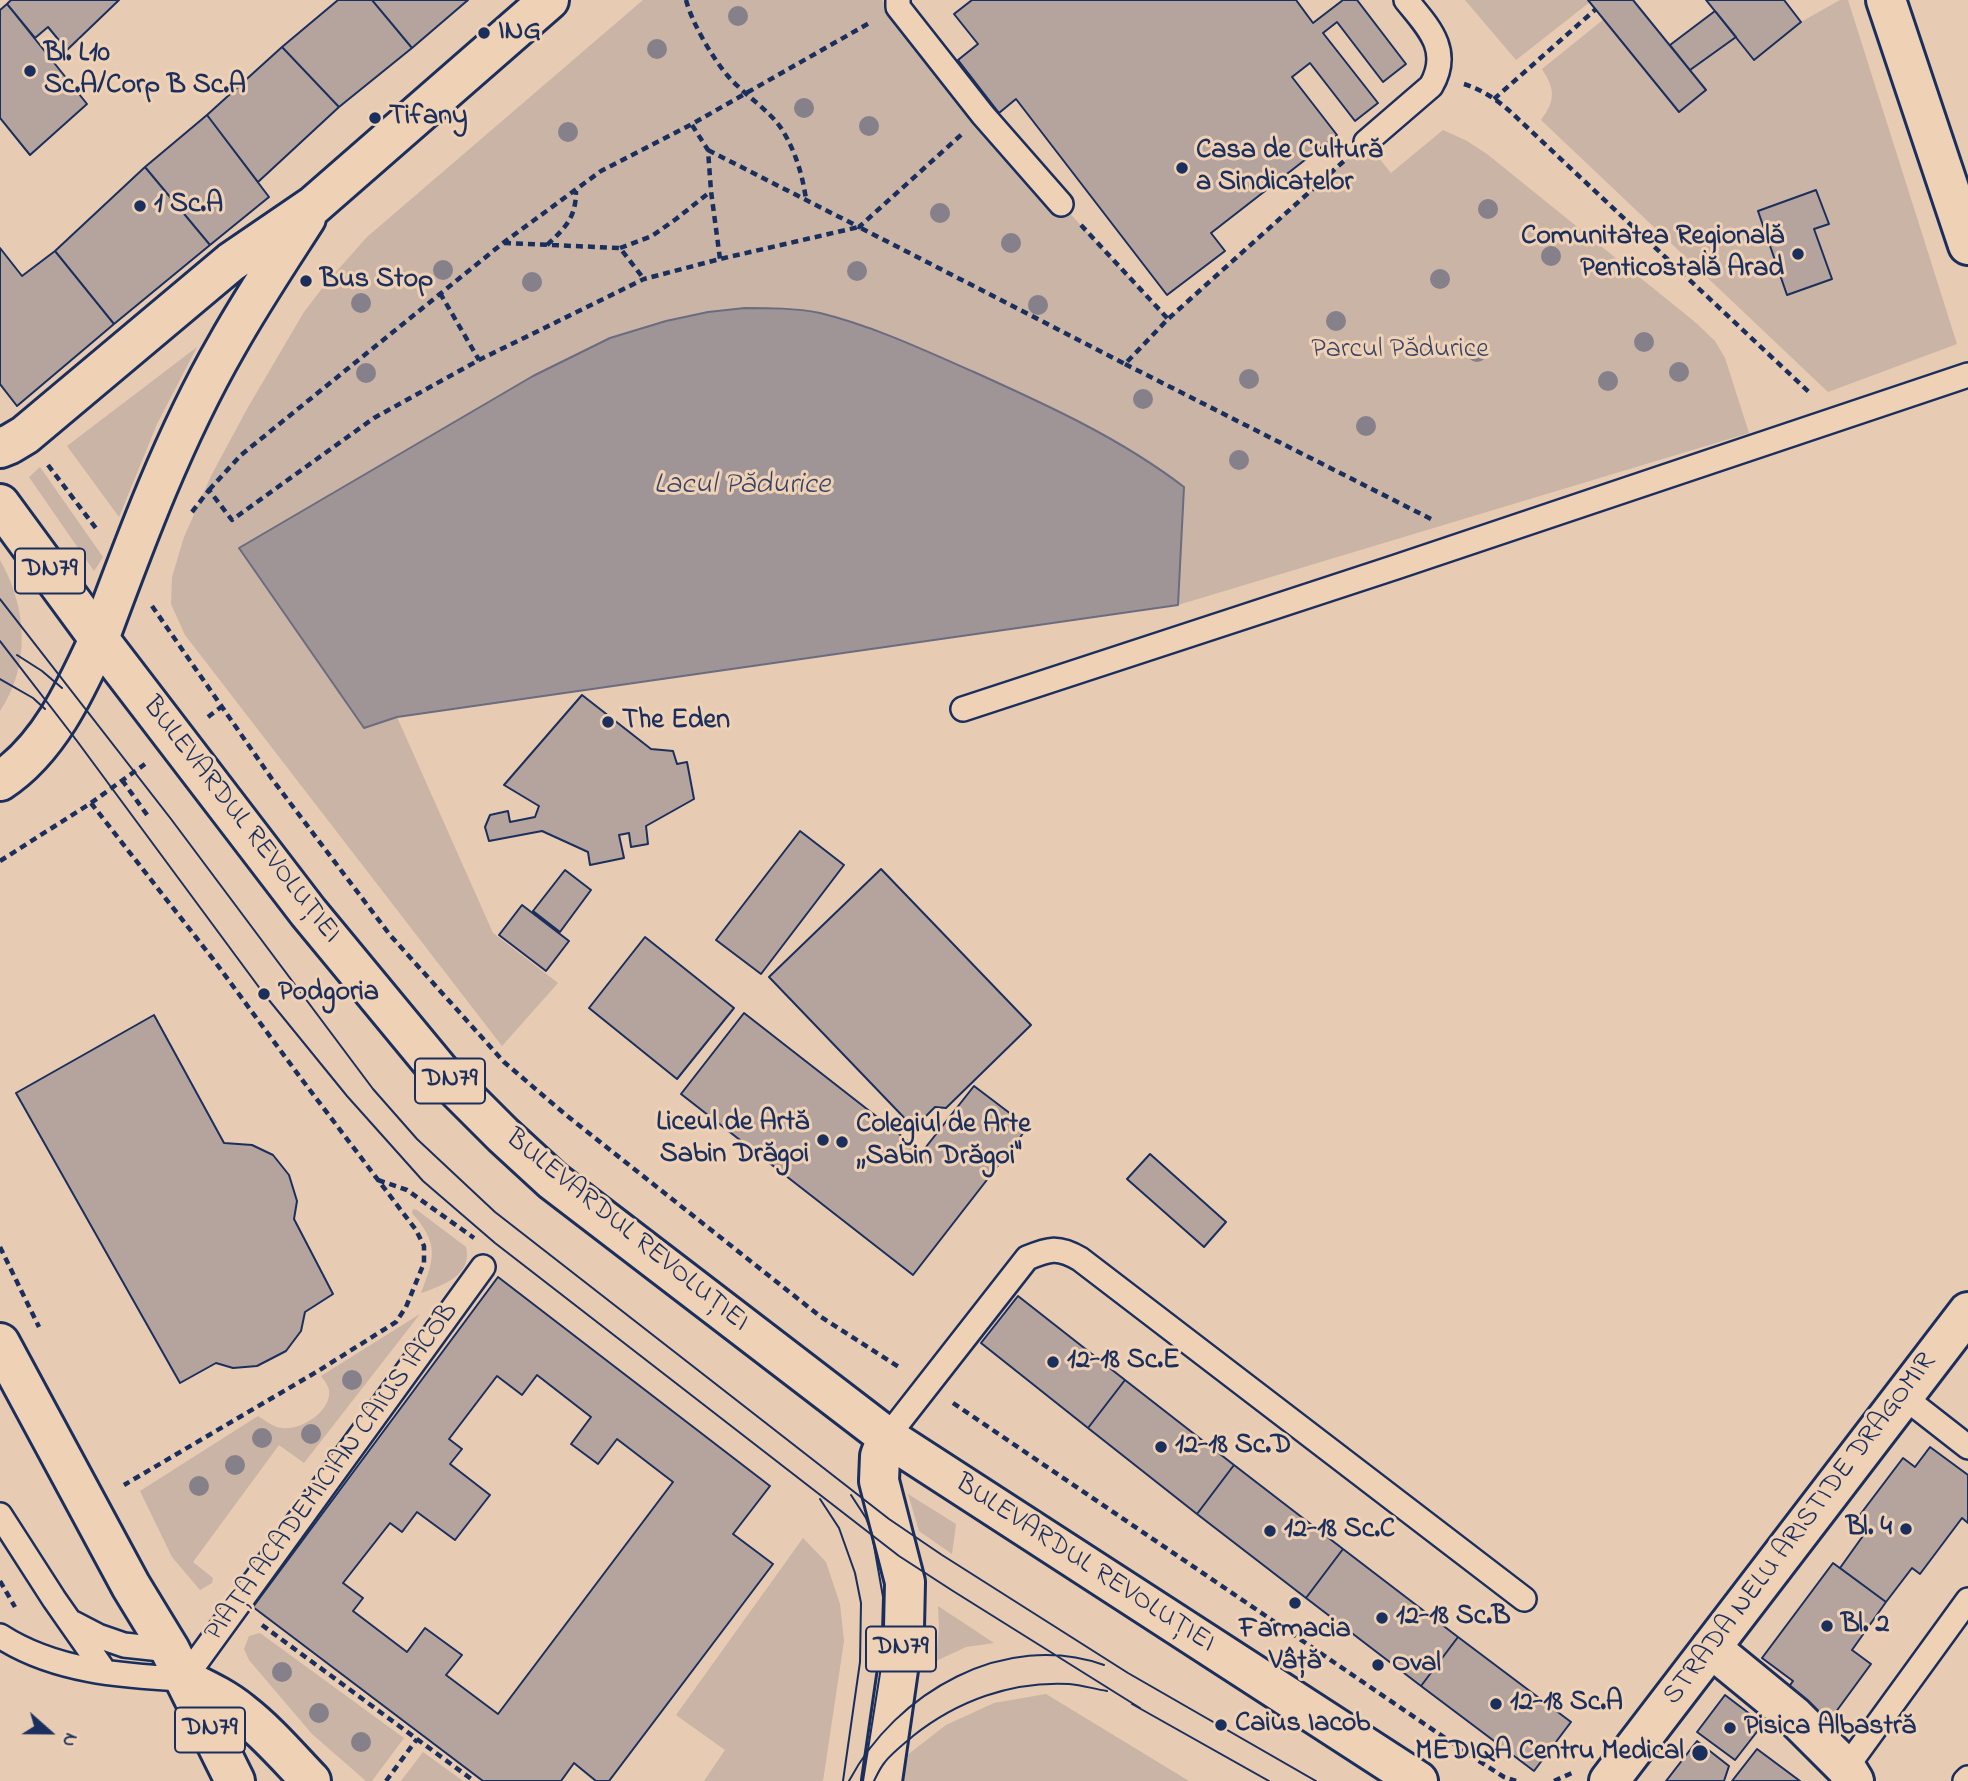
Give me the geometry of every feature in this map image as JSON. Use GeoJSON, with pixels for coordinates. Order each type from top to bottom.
{"type":"FeatureCollection","features":[{"type":"Feature","properties":{"kind":"main road"},"geometry":{"type":"LineString","coordinates":[[13,441],[231,262],[313,206],[548,0]]}},
{"type":"Feature","properties":{"kind":"main road"},"geometry":{"type":"LineString","coordinates":[[1886,0],[1968,245]]}},
{"type":"Feature","properties":{"kind":"main road"},"geometry":{"type":"LineString","coordinates":[[0,780],[26,760],[71,696],[99,639],[125,568],[194,407],[221,355],[313,206]]}},
{"type":"Feature","properties":{"kind":"main road","name":"BULEVARDUL REVOLUȚIEI"},"geometry":{"type":"LineString","coordinates":[[0,504],[99,639],[308,912],[441,1073],[553,1181],[887,1437],[1418,1781]]}},
{"type":"Feature","properties":{"kind":"main road","name":"STRADA NELU ARISTIDE DRAGOMIR"},"geometry":{"type":"LineString","coordinates":[[1592,1776],[1711,1648],[1968,1312]]}},
{"type":"Feature","properties":{"kind":"main road","name":"PIAȚA ACADEMICIAN CAIUS IACOB"},"geometry":{"type":"LineString","coordinates":[[0,1343],[131,1587],[177,1665],[235,1781]]}},
{"type":"Feature","properties":{"kind":"main road","name":"DN79"},"geometry":{"type":"LineString","coordinates":[[882,1781],[905,1612],[905,1582],[880,1481],[880,1456],[887,1437]]}},
{"type":"Feature","properties":{"kind":"main road"},"geometry":{"type":"LineString","coordinates":[[1711,1648],[1794,1716],[1850,1774]]}},
{"type":"Feature","properties":{"kind":"main road"},"geometry":{"type":"LineString","coordinates":[[177,1665],[241,1711],[311,1781]]}},
{"type":"Feature","properties":{"kind":"lane"},"geometry":{"type":"LineString","coordinates":[[1366,142],[1431,86],[1437,76],[1439,48],[1432,31],[1406,0]]}},
{"type":"Feature","properties":{"kind":"lane"},"geometry":{"type":"LineString","coordinates":[[898,3],[983,115],[1061,204]]}},
{"type":"Feature","properties":{"kind":"lane"},"geometry":{"type":"LineString","coordinates":[[963,709],[1968,375]]}},
{"type":"Feature","properties":{"kind":"lane"},"geometry":{"type":"LineString","coordinates":[[887,1437],[1027,1258],[1048,1250],[1066,1251],[1524,1600]]}},
{"type":"Feature","properties":{"kind":"lane","name":"PIAȚA ACADEMICIAN CAIUS IACOB"},"geometry":{"type":"LineString","coordinates":[[177,1665],[483,1267]]}},
{"type":"Feature","properties":{"kind":"lane"},"geometry":{"type":"LineString","coordinates":[[1904,1397],[1968,1447]]}},
{"type":"Feature","properties":{"kind":"lane"},"geometry":{"type":"LineString","coordinates":[[0,1514],[105,1672]]}},
{"type":"Feature","properties":{"kind":"lane"},"geometry":{"type":"LineString","coordinates":[[1850,1774],[1968,1600]]}},
{"type":"Feature","properties":{"kind":"lane"},"geometry":{"type":"LineString","coordinates":[[71,1622],[99,1636],[177,1665]]}},
{"type":"Feature","properties":{"kind":"lane"},"geometry":{"type":"LineString","coordinates":[[0,1636],[15,1646],[52,1661],[105,1672],[140,1677],[177,1665]]}},
{"type":"Feature","properties":{"kind":"path"},"geometry":{"type":"LineString","coordinates":[[686,0],[703,38],[727,75],[779,125],[794,151],[806,200]]}},
{"type":"Feature","properties":{"kind":"path"},"geometry":{"type":"LineString","coordinates":[[185,521],[241,455],[503,243],[601,171],[746,94],[898,3]]}},
{"type":"Feature","properties":{"kind":"path"},"geometry":{"type":"LineString","coordinates":[[1494,99],[1596,9]]}},
{"type":"Feature","properties":{"kind":"path"},"geometry":{"type":"LineString","coordinates":[[1437,76],[1476,88],[1524,124],[1837,419]]}},
{"type":"Feature","properties":{"kind":"path"},"geometry":{"type":"LineString","coordinates":[[209,490],[232,520],[374,418],[480,359],[645,279],[859,227],[983,115]]}},
{"type":"Feature","properties":{"kind":"path"},"geometry":{"type":"LineString","coordinates":[[692,124],[708,150],[720,259]]}},
{"type":"Feature","properties":{"kind":"path"},"geometry":{"type":"LineString","coordinates":[[1125,364],[1168,319],[1366,142]]}},
{"type":"Feature","properties":{"kind":"path"},"geometry":{"type":"LineString","coordinates":[[708,150],[1475,541]]}},
{"type":"Feature","properties":{"kind":"path"},"geometry":{"type":"LineString","coordinates":[[546,246],[565,228],[573,215],[576,190]]}},
{"type":"Feature","properties":{"kind":"path"},"geometry":{"type":"LineString","coordinates":[[503,243],[620,248],[652,236],[711,191]]}},
{"type":"Feature","properties":{"kind":"path"},"geometry":{"type":"LineString","coordinates":[[1061,204],[1168,319]]}},
{"type":"Feature","properties":{"kind":"path"},"geometry":{"type":"LineString","coordinates":[[620,248],[645,279]]}},
{"type":"Feature","properties":{"kind":"path"},"geometry":{"type":"LineString","coordinates":[[440,293],[480,359]]}},
{"type":"Feature","properties":{"kind":"path"},"geometry":{"type":"LineString","coordinates":[[13,441],[125,568],[272,779],[382,925],[504,1062],[566,1115],[821,1317],[1479,1761],[1504,1777],[1516,1781]]}},
{"type":"Feature","properties":{"kind":"path"},"geometry":{"type":"LineString","coordinates":[[0,861],[122,780],[150,819]]}},
{"type":"Feature","properties":{"kind":"path"},"geometry":{"type":"LineString","coordinates":[[91,803],[213,959],[416,1230],[424,1246],[424,1264],[406,1307],[396,1322],[124,1485]]}},
{"type":"Feature","properties":{"kind":"path"},"geometry":{"type":"LineString","coordinates":[[377,1180],[407,1190],[485,1246],[487,1253],[483,1267]]}},
{"type":"Feature","properties":{"kind":"path"},"geometry":{"type":"LineString","coordinates":[[259,1623],[474,1781]]}},
{"type":"Feature","properties":{"kind":"path"},"geometry":{"type":"LineString","coordinates":[[386,1781],[417,1739]]}},
{"type":"Feature","properties":{"kind":"path"},"geometry":{"type":"LineString","coordinates":[[1554,1781],[1592,1776]]}},
{"type":"Feature","properties":{"kind":"green space","name":"Parcul Pădurice"},"geometry":{"type":"Polygon","coordinates":[[[643,0],[882,0],[1061,204],[1168,319],[1366,142],[1391,173],[1443,130],[1487,154],[1715,341],[1725,358],[1749,433],[1178,605],[1184,487],[1155,465],[1087,425],[933,354],[868,328],[782,308],[708,312],[610,338],[533,376],[364,728],[397,717],[493,933],[558,983],[502,1046],[185,635],[171,604],[172,577],[184,537],[211,476],[304,312],[327,282],[367,237],[643,0]]]}},
{"type":"Feature","properties":{"kind":"green space"},"geometry":{"type":"Polygon","coordinates":[[[1465,0],[1588,0],[1590,2],[1516,60],[1465,0]]]}},
{"type":"Feature","properties":{"kind":"green space"},"geometry":{"type":"Polygon","coordinates":[[[1840,0],[1848,0],[1957,344],[1828,392],[1541,120],[1552,94],[1542,69],[1604,19],[1706,90],[1690,70],[1736,37],[1755,59],[1801,22],[1840,0]]]}},
{"type":"Feature","properties":{"kind":"green space"},"geometry":{"type":"Polygon","coordinates":[[[197,347],[157,424],[119,517],[67,446],[197,347]]]}},
{"type":"Feature","properties":{"kind":"green space"},"geometry":{"type":"Polygon","coordinates":[[[40,467],[103,557],[94,571],[29,477],[40,467]]]}},
{"type":"Feature","properties":{"kind":"green space"},"geometry":{"type":"Polygon","coordinates":[[[0,560],[16,597],[22,636],[17,675],[0,711],[0,560]]]}},
{"type":"Feature","properties":{"kind":"green space"},"geometry":{"type":"Polygon","coordinates":[[[413,1209],[466,1247],[467,1257],[465,1265],[454,1278],[421,1293],[432,1251],[427,1234],[412,1213],[413,1209]]]}},
{"type":"Feature","properties":{"kind":"green space"},"geometry":{"type":"Polygon","coordinates":[[[420,1314],[304,1463],[279,1445],[193,1562],[213,1578],[212,1583],[200,1590],[172,1557],[140,1491],[258,1416],[282,1428],[298,1426],[314,1418],[329,1398],[328,1388],[321,1376],[420,1314]]]}},
{"type":"Feature","properties":{"kind":"green space"},"geometry":{"type":"Polygon","coordinates":[[[908,1494],[956,1524],[952,1554],[919,1531],[908,1494]]]}},
{"type":"Feature","properties":{"kind":"green space"},"geometry":{"type":"Polygon","coordinates":[[[803,1538],[826,1562],[840,1604],[844,1641],[823,1781],[704,1781],[725,1750],[676,1715],[803,1538]]]}},
{"type":"Feature","properties":{"kind":"green space"},"geometry":{"type":"Polygon","coordinates":[[[938,1606],[994,1643],[966,1647],[936,1661],[938,1606]]]}},
{"type":"Feature","properties":{"kind":"green space"},"geometry":{"type":"Polygon","coordinates":[[[260,1633],[404,1738],[372,1781],[366,1781],[312,1734],[249,1660],[244,1649],[249,1636],[260,1633]]]}},
{"type":"Feature","properties":{"kind":"green space"},"geometry":{"type":"Polygon","coordinates":[[[1046,1694],[1189,1781],[904,1781],[906,1756],[946,1725],[994,1703],[1046,1694]]]}},
{"type":"Feature","properties":{"kind":"green space"},"geometry":{"type":"Polygon","coordinates":[[[423,1752],[463,1781],[401,1781],[423,1752]]]}},
{"type":"Feature","properties":{"kind":"water","name":"Lacul Pădurice"},"geometry":{"type":"Polygon","coordinates":[[[745,308],[792,309],[820,313],[879,332],[1056,410],[1160,469],[1184,487],[1178,605],[397,717],[364,728],[239,548],[533,376],[610,338],[666,321],[745,308]]]}},
{"type":"Feature","properties":{"kind":"building"},"geometry":{"type":"Polygon","coordinates":[[[11,0],[119,0],[67,50],[48,27],[35,38],[7,4],[11,0]]]}},
{"type":"Feature","properties":{"kind":"building"},"geometry":{"type":"Polygon","coordinates":[[[338,0],[372,0],[412,48],[339,107],[282,47],[338,0]]]}},
{"type":"Feature","properties":{"kind":"building"},"geometry":{"type":"Polygon","coordinates":[[[372,0],[468,0],[412,48],[372,0]]]}},
{"type":"Feature","properties":{"kind":"building","name":"Casa de Cultură a Sindicatelor"},"geometry":{"type":"Polygon","coordinates":[[[972,0],[1296,0],[1313,23],[1343,0],[1357,0],[1406,64],[1383,82],[1337,22],[1323,33],[1378,103],[1355,121],[1310,63],[1292,77],[1337,135],[1211,233],[1225,251],[1167,295],[1016,99],[999,113],[958,60],[978,44],[954,14],[972,0]]]}},
{"type":"Feature","properties":{"kind":"building"},"geometry":{"type":"Polygon","coordinates":[[[1588,0],[1633,0],[1706,90],[1679,112],[1588,0]]]}},
{"type":"Feature","properties":{"kind":"building"},"geometry":{"type":"Polygon","coordinates":[[[1706,0],[1784,0],[1801,22],[1754,60],[1706,0]]]}},
{"type":"Feature","properties":{"kind":"building","name":"Bl. L10 Sc.A/Corp B Sc.A"},"geometry":{"type":"Polygon","coordinates":[[[7,4],[87,104],[30,155],[0,118],[0,10],[7,4]]]}},
{"type":"Feature","properties":{"kind":"building"},"geometry":{"type":"Polygon","coordinates":[[[1715,11],[1736,37],[1690,70],[1670,45],[1715,11]]]}},
{"type":"Feature","properties":{"kind":"building"},"geometry":{"type":"Polygon","coordinates":[[[282,47],[339,107],[258,182],[207,115],[282,47]]]}},
{"type":"Feature","properties":{"kind":"building"},"geometry":{"type":"Polygon","coordinates":[[[207,115],[269,197],[210,245],[145,167],[207,115]]]}},
{"type":"Feature","properties":{"kind":"building","name":"1 Sc.A"},"geometry":{"type":"Polygon","coordinates":[[[145,167],[210,245],[114,324],[55,251],[145,167]]]}},
{"type":"Feature","properties":{"kind":"building","name":"Comunitatea Regională Penticostală Arad"},"geometry":{"type":"Polygon","coordinates":[[[1816,190],[1829,224],[1814,229],[1832,279],[1787,295],[1758,211],[1816,190]]]}},
{"type":"Feature","properties":{"kind":"building"},"geometry":{"type":"Polygon","coordinates":[[[0,248],[22,276],[55,251],[114,324],[17,406],[0,384],[0,248]]]}},
{"type":"Feature","properties":{"kind":"building"},"geometry":{"type":"Polygon","coordinates":[[[582,695],[651,749],[673,751],[677,764],[687,762],[694,799],[646,826],[648,844],[631,847],[629,833],[619,835],[624,858],[590,865],[588,852],[542,831],[489,841],[485,827],[490,815],[508,811],[510,822],[535,817],[539,806],[504,785],[582,695]]]}},
{"type":"Feature","properties":{"kind":"building"},"geometry":{"type":"Polygon","coordinates":[[[800,831],[844,865],[761,974],[716,940],[800,831]]]}},
{"type":"Feature","properties":{"kind":"building"},"geometry":{"type":"Polygon","coordinates":[[[881,869],[1031,1025],[946,1108],[935,1107],[914,1128],[769,977],[881,869]]]}},
{"type":"Feature","properties":{"kind":"building"},"geometry":{"type":"Polygon","coordinates":[[[565,870],[591,890],[560,932],[533,911],[565,870]]]}},
{"type":"Feature","properties":{"kind":"building"},"geometry":{"type":"Polygon","coordinates":[[[522,905],[569,941],[546,971],[499,935],[522,905]]]}},
{"type":"Feature","properties":{"kind":"building"},"geometry":{"type":"Polygon","coordinates":[[[645,937],[734,1008],[677,1079],[589,1008],[645,937]]]}},
{"type":"Feature","properties":{"kind":"building","name":"Liceul de Artă Sabin Drăgoi"},"geometry":{"type":"Polygon","coordinates":[[[744,1013],[922,1152],[974,1086],[1028,1127],[913,1275],[681,1094],[744,1013]]]}},
{"type":"Feature","properties":{"kind":"building"},"geometry":{"type":"Polygon","coordinates":[[[154,1015],[224,1143],[252,1145],[273,1155],[289,1175],[297,1201],[294,1219],[333,1294],[305,1312],[301,1331],[286,1351],[257,1366],[233,1368],[216,1363],[180,1383],[16,1093],[154,1015]]]}},
{"type":"Feature","properties":{"kind":"building"},"geometry":{"type":"Polygon","coordinates":[[[1150,1154],[1226,1222],[1204,1247],[1127,1179],[1150,1154]]]}},
{"type":"Feature","properties":{"kind":"building"},"geometry":{"type":"Polygon","coordinates":[[[498,1277],[770,1486],[733,1534],[773,1564],[609,1781],[596,1781],[574,1763],[561,1781],[483,1781],[253,1607],[498,1277]],[[537,1375],[522,1395],[497,1376],[449,1439],[462,1449],[450,1464],[490,1495],[455,1540],[417,1512],[402,1532],[390,1523],[343,1583],[363,1598],[353,1611],[407,1652],[425,1628],[462,1655],[446,1675],[498,1714],[673,1482],[617,1439],[598,1464],[571,1444],[591,1417],[537,1375]]]}},
{"type":"Feature","properties":{"kind":"building","name":"12-18 Sc.E"},"geometry":{"type":"Polygon","coordinates":[[[1018,1296],[1125,1380],[1088,1428],[981,1343],[1018,1296]]]}},
{"type":"Feature","properties":{"kind":"building","name":"12-18 Sc.D"},"geometry":{"type":"Polygon","coordinates":[[[1125,1380],[1234,1465],[1197,1514],[1088,1428],[1125,1380]]]}},
{"type":"Feature","properties":{"kind":"building","name":"Bl. 4"},"geometry":{"type":"Polygon","coordinates":[[[1930,1447],[1968,1475],[1968,1523],[1962,1518],[1920,1574],[1912,1568],[1886,1602],[1840,1568],[1865,1533],[1853,1524],[1903,1458],[1915,1467],[1930,1447]]]}},
{"type":"Feature","properties":{"kind":"building","name":"12-18 Sc.C"},"geometry":{"type":"Polygon","coordinates":[[[1234,1465],[1343,1549],[1306,1598],[1197,1514],[1234,1465]]]}},
{"type":"Feature","properties":{"kind":"building","name":"12-18 Sc.B"},"geometry":{"type":"Polygon","coordinates":[[[1343,1549],[1458,1637],[1421,1686],[1306,1598],[1343,1549]]]}},
{"type":"Feature","properties":{"kind":"building","name":"Bl. 2"},"geometry":{"type":"Polygon","coordinates":[[[1833,1563],[1886,1602],[1852,1650],[1871,1664],[1827,1724],[1808,1709],[1811,1705],[1788,1688],[1793,1681],[1762,1658],[1833,1563]]]}},
{"type":"Feature","properties":{"kind":"building","name":"12-18 Sc.A"},"geometry":{"type":"Polygon","coordinates":[[[1458,1637],[1571,1722],[1534,1771],[1421,1686],[1458,1637]]]}},
{"type":"Feature","properties":{"kind":"building","name":"Pisica Albastră"},"geometry":{"type":"Polygon","coordinates":[[[1725,1695],[1763,1724],[1735,1760],[1697,1732],[1725,1695]]]}},
{"type":"Feature","properties":{"kind":"building","name":"MEDIQA Centru Medical"},"geometry":{"type":"Polygon","coordinates":[[[1697,1741],[1729,1766],[1724,1781],[1666,1781],[1697,1741]]]}},
{"type":"Feature","properties":{"kind":"building"},"geometry":{"type":"Polygon","coordinates":[[[1757,1749],[1800,1781],[1732,1781],[1757,1749]]]}},
{"type":"Feature","properties":{"kind":"tram line"},"geometry":{"type":"LineString","coordinates":[[0,599],[171,819],[373,1089],[417,1139],[495,1212],[889,1519],[1128,1673],[1316,1781]]}},
{"type":"Feature","properties":{"kind":"tram line"},"geometry":{"type":"LineString","coordinates":[[0,641],[264,994],[347,1096],[423,1181],[495,1243],[899,1556],[1140,1708]]}},
{"type":"Feature","properties":{"kind":"tram line"},"geometry":{"type":"LineString","coordinates":[[17,655],[62,688]]}},
{"type":"Feature","properties":{"kind":"tram line"},"geometry":{"type":"LineString","coordinates":[[0,679],[33,698],[45,709]]}},
{"type":"Feature","properties":{"kind":"tram line"},"geometry":{"type":"LineString","coordinates":[[851,1495],[866,1518],[872,1534],[883,1597],[881,1667],[863,1781]]}},
{"type":"Feature","properties":{"kind":"tram line"},"geometry":{"type":"LineString","coordinates":[[820,1499],[839,1528],[855,1573],[861,1603],[860,1662],[843,1781]]}},
{"type":"Feature","properties":{"kind":"tram line"},"geometry":{"type":"LineString","coordinates":[[849,1781],[869,1749],[895,1720],[924,1696],[957,1676],[992,1663],[1029,1656],[1067,1656],[1104,1665]]}},
{"type":"Feature","properties":{"kind":"tram line"},"geometry":{"type":"LineString","coordinates":[[874,1781],[888,1759],[913,1736],[966,1703],[1006,1690],[1047,1684],[1074,1685],[1107,1691]]}},
{"type":"Feature","properties":{"kind":"tram line"},"geometry":{"type":"LineString","coordinates":[[1132,1704],[1269,1781]]}},
{"type":"Feature","properties":{"kind":"place","name":"ING"},"geometry":{"type":"Point","coordinates":[484,33]}},
{"type":"Feature","properties":{"kind":"place","name":"Bl. L10 Sc.A/Corp B Sc.A"},"geometry":{"type":"Point","coordinates":[30,71]}},
{"type":"Feature","properties":{"kind":"place","name":"Tifany"},"geometry":{"type":"Point","coordinates":[375,118]}},
{"type":"Feature","properties":{"kind":"place","name":"Casa de Cultură a Sindicatelor"},"geometry":{"type":"Point","coordinates":[1182,168]}},
{"type":"Feature","properties":{"kind":"place","name":"1 Sc.A"},"geometry":{"type":"Point","coordinates":[140,206]}},
{"type":"Feature","properties":{"kind":"place","name":"Comunitatea Regională Penticostală Arad"},"geometry":{"type":"Point","coordinates":[1798,254]}},
{"type":"Feature","properties":{"kind":"place","name":"Bus Stop"},"geometry":{"type":"Point","coordinates":[306,281]}},
{"type":"Feature","properties":{"kind":"place","name":"The Eden"},"geometry":{"type":"Point","coordinates":[608,722]}},
{"type":"Feature","properties":{"kind":"place","name":"Podgoria"},"geometry":{"type":"Point","coordinates":[264,994]}},
{"type":"Feature","properties":{"kind":"place","name":"Liceul de Artă Sabin Drăgoi"},"geometry":{"type":"Point","coordinates":[823,1140]}},
{"type":"Feature","properties":{"kind":"place","name":"Colegiul de Arte ,,Sabin Drăgoi\""},"geometry":{"type":"Point","coordinates":[842,1142]}},
{"type":"Feature","properties":{"kind":"place","name":"12-18 Sc.E"},"geometry":{"type":"Point","coordinates":[1053,1362]}},
{"type":"Feature","properties":{"kind":"place","name":"12-18 Sc.D"},"geometry":{"type":"Point","coordinates":[1161,1447]}},
{"type":"Feature","properties":{"kind":"place","name":"Bl. 4"},"geometry":{"type":"Point","coordinates":[1906,1529]}},
{"type":"Feature","properties":{"kind":"place","name":"12-18 Sc.C"},"geometry":{"type":"Point","coordinates":[1270,1531]}},
{"type":"Feature","properties":{"kind":"place","name":"Farmacia Vâță"},"geometry":{"type":"Point","coordinates":[1295,1603]}},
{"type":"Feature","properties":{"kind":"place","name":"12-18 Sc.B"},"geometry":{"type":"Point","coordinates":[1382,1618]}},
{"type":"Feature","properties":{"kind":"place","name":"Bl. 2"},"geometry":{"type":"Point","coordinates":[1827,1626]}},
{"type":"Feature","properties":{"kind":"place","name":"Oval"},"geometry":{"type":"Point","coordinates":[1378,1665]}},
{"type":"Feature","properties":{"kind":"place","name":"12-18 Sc.A"},"geometry":{"type":"Point","coordinates":[1496,1704]}},
{"type":"Feature","properties":{"kind":"place","name":"Caius Iacob"},"geometry":{"type":"Point","coordinates":[1221,1725]}},
{"type":"Feature","properties":{"kind":"place","name":"Pisica Albastră"},"geometry":{"type":"Point","coordinates":[1730,1728]}},
{"type":"Feature","properties":{"kind":"place","name":"MEDIQA Centru Medical"},"geometry":{"type":"Point","coordinates":[1700,1753]}}]}
